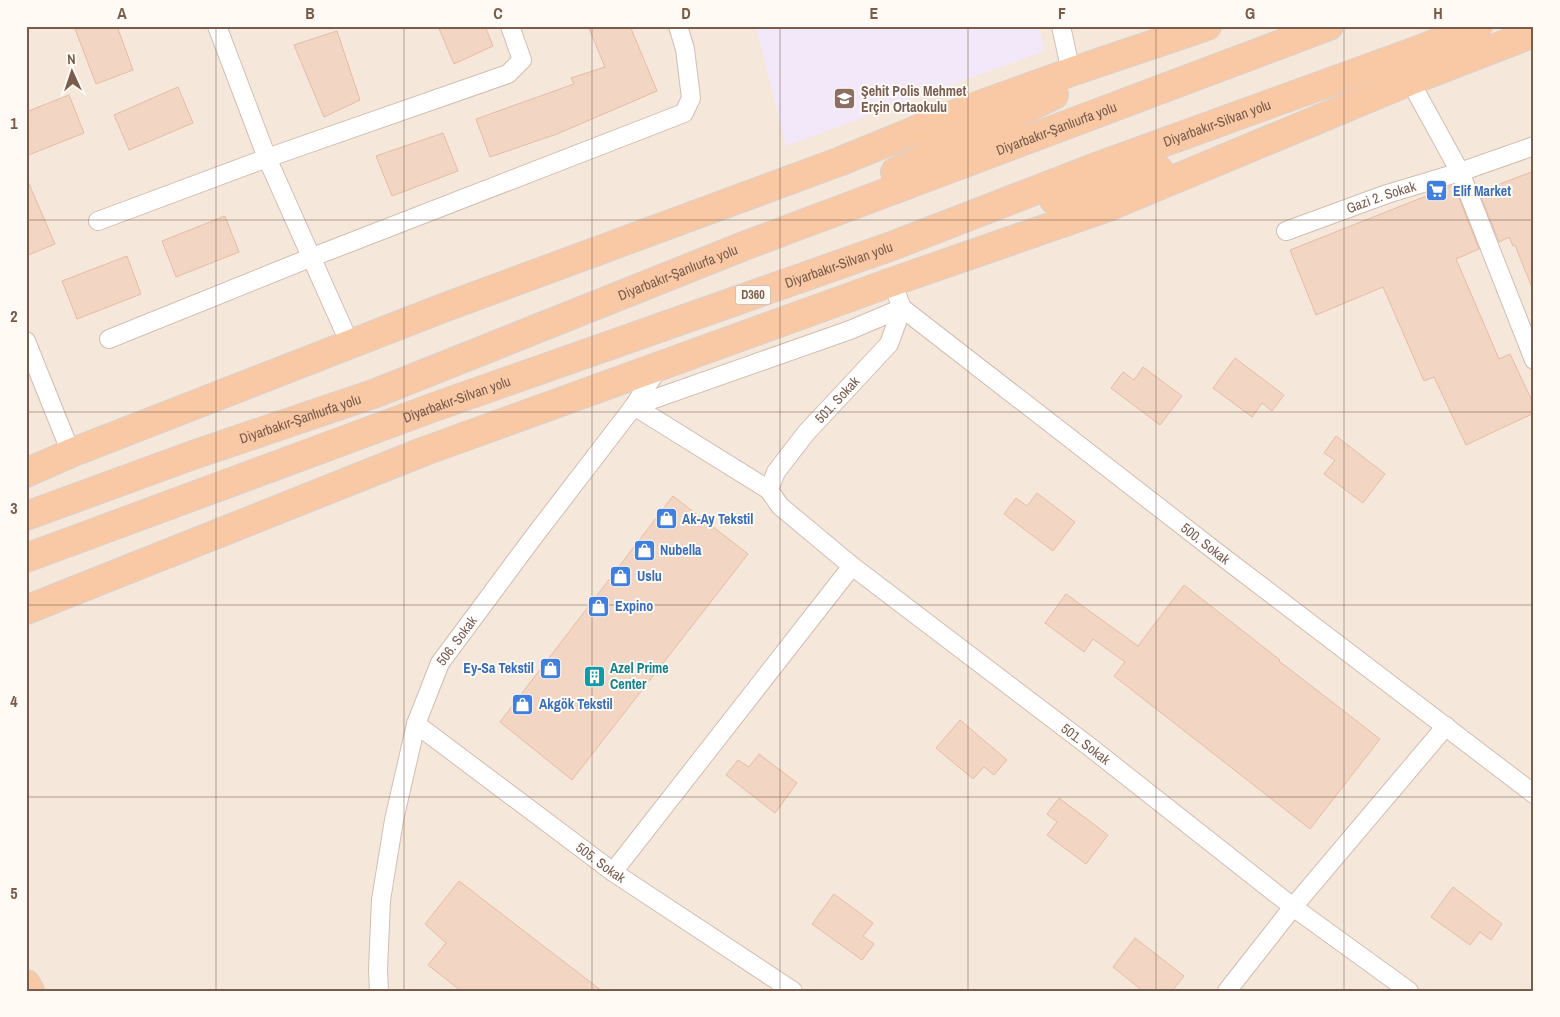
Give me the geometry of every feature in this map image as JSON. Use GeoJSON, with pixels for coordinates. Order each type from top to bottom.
{"type":"FeatureCollection","features":[{"type":"Feature","properties":{"kind":"highway"},"geometry":{"type":"LineString","coordinates":[[26,473],[71,453],[443,308],[841,161],[963,111],[1207,26]]}},
{"type":"Feature","properties":{"kind":"highway","name":"Diyarbakır-Şanlıurfa yolu"},"geometry":{"type":"LineString","coordinates":[[26,516],[193,455],[376,393],[744,246],[1329,26]]}},
{"type":"Feature","properties":{"kind":"highway","name":"Diyarbakır-Silvan yolu"},"geometry":{"type":"LineString","coordinates":[[26,558],[437,406],[892,246],[1096,167],[1415,51],[1478,26]]}},
{"type":"Feature","properties":{"kind":"highway"},"geometry":{"type":"LineString","coordinates":[[26,610],[425,451],[892,282],[1108,208],[1410,81],[1534,33]]}},
{"type":"Feature","properties":{"kind":"highway"},"geometry":{"type":"LineString","coordinates":[[744,246],[1165,40]]}},
{"type":"Feature","properties":{"kind":"highway"},"geometry":{"type":"LineString","coordinates":[[892,246],[1269,140]]}},
{"type":"Feature","properties":{"kind":"highway"},"geometry":{"type":"LineString","coordinates":[[26,984],[28,991]]}},
{"type":"Feature","properties":{"kind":"street"},"geometry":{"type":"LineString","coordinates":[[217,26],[267,158],[350,344]]}},
{"type":"Feature","properties":{"kind":"street"},"geometry":{"type":"LineString","coordinates":[[98,221],[267,158],[508,74],[522,60],[510,26]]}},
{"type":"Feature","properties":{"kind":"street"},"geometry":{"type":"LineString","coordinates":[[109,339],[310,258],[684,113],[691,98],[685,49],[678,26]]}},
{"type":"Feature","properties":{"kind":"street"},"geometry":{"type":"LineString","coordinates":[[1061,26],[1071,72]]}},
{"type":"Feature","properties":{"kind":"street"},"geometry":{"type":"LineString","coordinates":[[1410,81],[1460,172],[1534,360]]}},
{"type":"Feature","properties":{"kind":"street","name":"Gazi 2. Sokak"},"geometry":{"type":"LineString","coordinates":[[1286,231],[1387,194],[1460,172],[1534,146]]}},
{"type":"Feature","properties":{"kind":"street"},"geometry":{"type":"LineString","coordinates":[[634,406],[850,330],[902,308],[892,282]]}},
{"type":"Feature","properties":{"kind":"street","name":"501. Sokak"},"geometry":{"type":"LineString","coordinates":[[769,490],[776,472],[806,433],[889,344],[902,308]]}},
{"type":"Feature","properties":{"kind":"street","name":"500. Sokak"},"geometry":{"type":"LineString","coordinates":[[902,308],[1235,566],[1534,794]]}},
{"type":"Feature","properties":{"kind":"street"},"geometry":{"type":"LineString","coordinates":[[26,341],[71,453]]}},
{"type":"Feature","properties":{"kind":"street","name":"506. Sokak"},"geometry":{"type":"LineString","coordinates":[[379,991],[381,900],[394,820],[416,724],[440,664],[532,539],[634,406],[659,367]]}},
{"type":"Feature","properties":{"kind":"street","name":"501. Sokak"},"geometry":{"type":"LineString","coordinates":[[634,406],[769,490],[780,506],[852,566],[1090,747],[1293,907],[1408,991]]}},
{"type":"Feature","properties":{"kind":"street"},"geometry":{"type":"LineString","coordinates":[[613,872],[852,566]]}},
{"type":"Feature","properties":{"kind":"street","name":"505. Sokak"},"geometry":{"type":"LineString","coordinates":[[416,724],[613,872],[793,991]]}},
{"type":"Feature","properties":{"kind":"street"},"geometry":{"type":"LineString","coordinates":[[1227,991],[1293,907],[1446,726]]}},
{"type":"Feature","properties":{"kind":"shaded area"},"geometry":{"type":"Polygon","coordinates":[[[26,26],[1534,26],[1534,991],[26,991],[26,26]]]}},
{"type":"Feature","properties":{"kind":"shaded area","name":"Şehit Polis Mehmet Erçin Ortaokulu"},"geometry":{"type":"Polygon","coordinates":[[[756,26],[1039,26],[1044,51],[786,146],[756,26]]]}},
{"type":"Feature","properties":{"kind":"building"},"geometry":{"type":"Polygon","coordinates":[[[74,26],[117,26],[133,70],[96,84],[74,26]]]}},
{"type":"Feature","properties":{"kind":"building"},"geometry":{"type":"Polygon","coordinates":[[[438,26],[485,26],[493,46],[454,64],[438,26]]]}},
{"type":"Feature","properties":{"kind":"building"},"geometry":{"type":"Polygon","coordinates":[[[588,26],[630,26],[657,91],[557,134],[490,157],[476,119],[574,84],[571,78],[605,67],[588,26]]]}},
{"type":"Feature","properties":{"kind":"building"},"geometry":{"type":"Polygon","coordinates":[[[337,31],[360,100],[324,117],[294,45],[337,31]]]}},
{"type":"Feature","properties":{"kind":"building"},"geometry":{"type":"Polygon","coordinates":[[[178,87],[193,123],[129,150],[114,115],[178,87]]]}},
{"type":"Feature","properties":{"kind":"building"},"geometry":{"type":"Polygon","coordinates":[[[69,95],[84,133],[26,156],[26,112],[69,95]]]}},
{"type":"Feature","properties":{"kind":"building"},"geometry":{"type":"Polygon","coordinates":[[[443,133],[458,171],[392,196],[376,156],[443,133]]]}},
{"type":"Feature","properties":{"kind":"building"},"geometry":{"type":"Polygon","coordinates":[[[1534,171],[1533,290],[1515,245],[1513,246],[1509,237],[1499,242],[1479,192],[1534,171]]]}},
{"type":"Feature","properties":{"kind":"building"},"geometry":{"type":"Polygon","coordinates":[[[26,177],[55,244],[26,256],[26,177]]]}},
{"type":"Feature","properties":{"kind":"building"},"geometry":{"type":"Polygon","coordinates":[[[1454,185],[1479,249],[1456,259],[1499,359],[1510,354],[1534,405],[1534,413],[1466,445],[1434,377],[1424,381],[1383,287],[1316,315],[1290,250],[1454,185]]]}},
{"type":"Feature","properties":{"kind":"building"},"geometry":{"type":"Polygon","coordinates":[[[225,216],[239,252],[176,277],[162,241],[225,216]]]}},
{"type":"Feature","properties":{"kind":"building"},"geometry":{"type":"Polygon","coordinates":[[[127,256],[141,294],[77,319],[62,281],[127,256]]]}},
{"type":"Feature","properties":{"kind":"building"},"geometry":{"type":"Polygon","coordinates":[[[1235,358],[1284,395],[1272,411],[1262,403],[1252,417],[1213,388],[1235,358]]]}},
{"type":"Feature","properties":{"kind":"building"},"geometry":{"type":"Polygon","coordinates":[[[1143,367],[1182,396],[1160,425],[1111,388],[1123,372],[1134,380],[1143,367]]]}},
{"type":"Feature","properties":{"kind":"building"},"geometry":{"type":"Polygon","coordinates":[[[1336,436],[1385,474],[1363,503],[1324,474],[1335,460],[1324,453],[1336,436]]]}},
{"type":"Feature","properties":{"kind":"building"},"geometry":{"type":"Polygon","coordinates":[[[1037,493],[1075,522],[1053,551],[1004,514],[1016,498],[1027,506],[1037,493]]]}},
{"type":"Feature","properties":{"kind":"building","name":"Azel Prime Center"},"geometry":{"type":"Polygon","coordinates":[[[673,496],[748,554],[572,780],[500,722],[673,496]]]}},
{"type":"Feature","properties":{"kind":"building"},"geometry":{"type":"Polygon","coordinates":[[[1184,585],[1380,739],[1310,829],[1114,676],[1125,662],[1093,639],[1084,652],[1045,623],[1066,594],[1138,646],[1184,585]]]}},
{"type":"Feature","properties":{"kind":"building"},"geometry":{"type":"Polygon","coordinates":[[[960,720],[1007,760],[994,775],[984,767],[973,779],[936,748],[960,720]]]}},
{"type":"Feature","properties":{"kind":"building"},"geometry":{"type":"Polygon","coordinates":[[[759,754],[797,783],[775,813],[726,775],[738,760],[749,767],[759,754]]]}},
{"type":"Feature","properties":{"kind":"building"},"geometry":{"type":"Polygon","coordinates":[[[1059,798],[1108,835],[1086,864],[1047,835],[1057,822],[1047,814],[1059,798]]]}},
{"type":"Feature","properties":{"kind":"building"},"geometry":{"type":"Polygon","coordinates":[[[459,881],[602,991],[461,991],[428,965],[446,943],[425,924],[459,881]]]}},
{"type":"Feature","properties":{"kind":"building"},"geometry":{"type":"Polygon","coordinates":[[[1453,887],[1502,924],[1491,940],[1480,932],[1470,945],[1431,917],[1453,887]]]}},
{"type":"Feature","properties":{"kind":"building"},"geometry":{"type":"Polygon","coordinates":[[[834,894],[873,923],[863,936],[874,944],[862,960],[812,924],[834,894]]]}},
{"type":"Feature","properties":{"kind":"building"},"geometry":{"type":"Polygon","coordinates":[[[1135,938],[1184,976],[1172,991],[1143,991],[1113,967],[1135,938]]]}},
{"type":"Feature","properties":{"kind":"place","name":"Şehit Polis Mehmet Erçin Ortaokulu"},"geometry":{"type":"Point","coordinates":[845,99]}},
{"type":"Feature","properties":{"kind":"place","name":"Elif Market"},"geometry":{"type":"Point","coordinates":[1437,191]}},
{"type":"Feature","properties":{"kind":"place","name":"Ak-Ay Tekstil"},"geometry":{"type":"Point","coordinates":[666,519]}},
{"type":"Feature","properties":{"kind":"place","name":"Nubella"},"geometry":{"type":"Point","coordinates":[644,550]}},
{"type":"Feature","properties":{"kind":"place","name":"Uslu"},"geometry":{"type":"Point","coordinates":[621,576]}},
{"type":"Feature","properties":{"kind":"place","name":"Expino"},"geometry":{"type":"Point","coordinates":[599,606]}},
{"type":"Feature","properties":{"kind":"place","name":"Ey-Sa Tekstil"},"geometry":{"type":"Point","coordinates":[550,668]}},
{"type":"Feature","properties":{"kind":"place","name":"Azel Prime Center"},"geometry":{"type":"Point","coordinates":[594,676]}},
{"type":"Feature","properties":{"kind":"place","name":"Akgök Tekstil"},"geometry":{"type":"Point","coordinates":[523,704]}}]}
